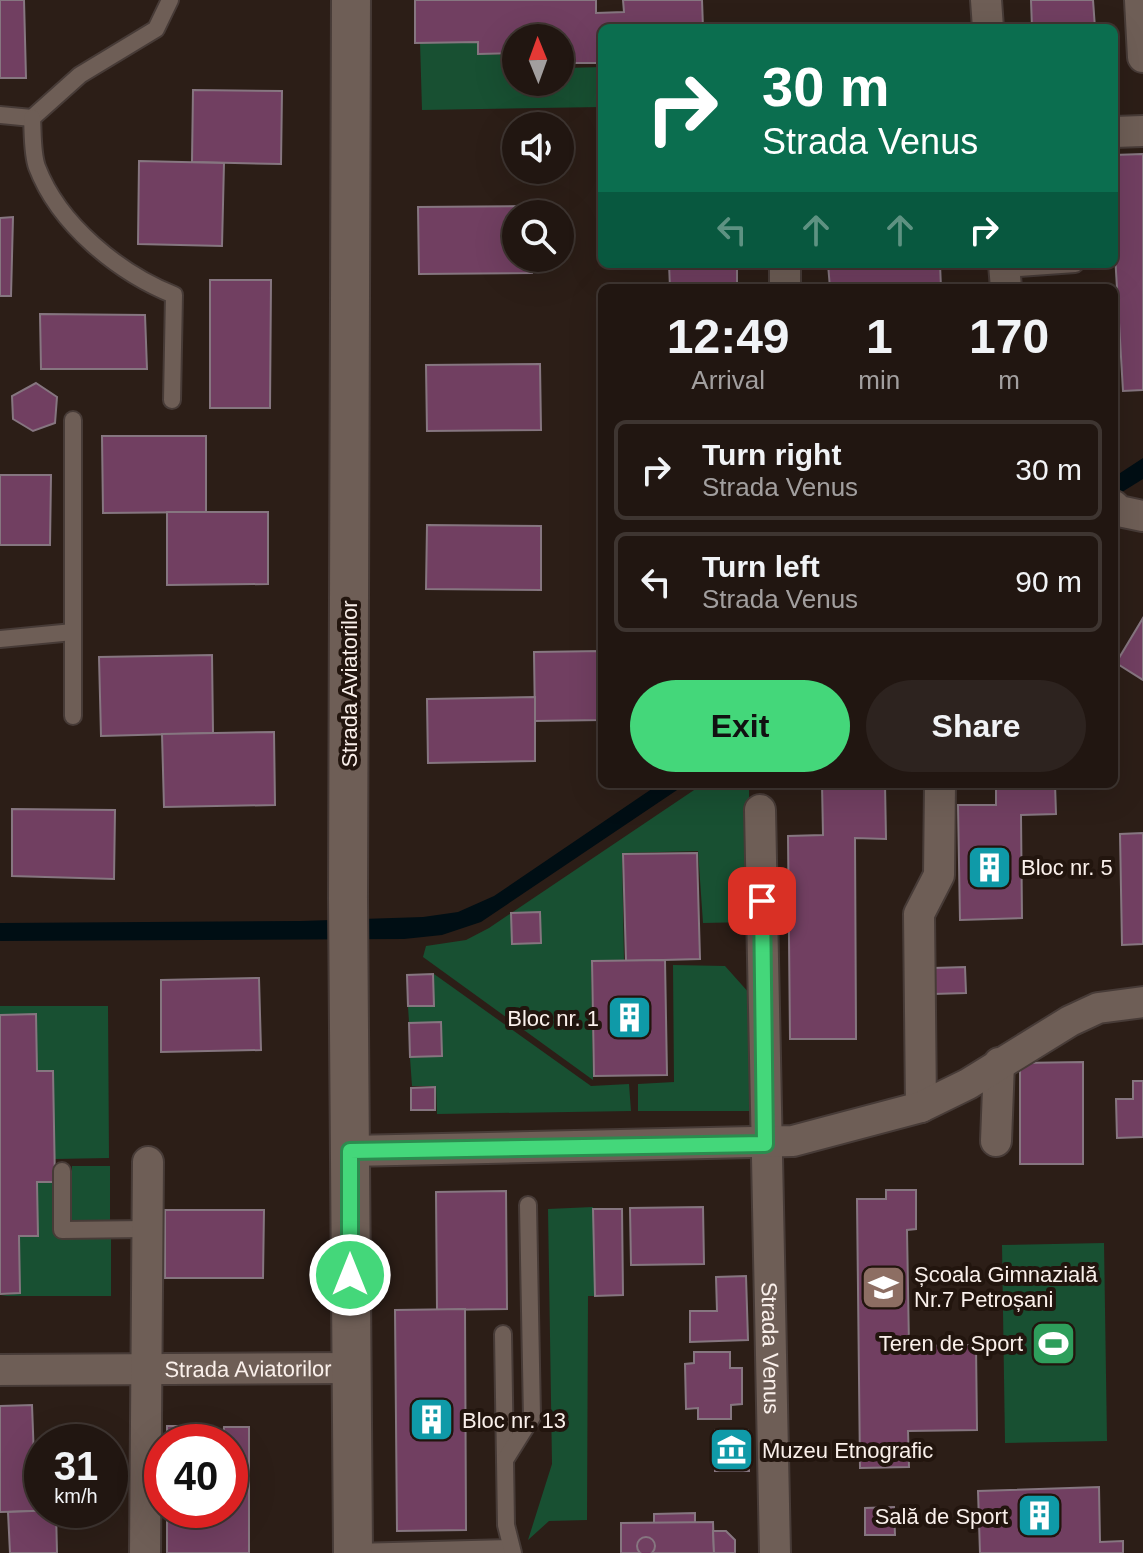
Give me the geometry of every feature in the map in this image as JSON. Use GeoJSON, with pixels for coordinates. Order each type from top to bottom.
{"type":"FeatureCollection","features":[{"type":"Feature","properties":{"kind":"street","name":"Strada Aviatorilor"},"geometry":{"type":"LineString","coordinates":[[351,0],[348,952],[353,1553]]}},
{"type":"Feature","properties":{"kind":"street"},"geometry":{"type":"LineString","coordinates":[[986,0],[988,24]]}},
{"type":"Feature","properties":{"kind":"street"},"geometry":{"type":"LineString","coordinates":[[1140,0],[1143,57]]}},
{"type":"Feature","properties":{"kind":"street"},"geometry":{"type":"LineString","coordinates":[[1118,132],[1143,131]]}},
{"type":"Feature","properties":{"kind":"street"},"geometry":{"type":"LineString","coordinates":[[921,1107],[919,914],[939,875],[940,788]]}},
{"type":"Feature","properties":{"kind":"street","name":"Strada Venus"},"geometry":{"type":"LineString","coordinates":[[760,810],[775,1553]]}},
{"type":"Feature","properties":{"kind":"street"},"geometry":{"type":"LineString","coordinates":[[350,1151],[765,1144],[816,1136],[921,1107],[968,1084],[999,1063],[1098,1008],[1124,1002],[1143,1002]]}},
{"type":"Feature","properties":{"kind":"street"},"geometry":{"type":"LineString","coordinates":[[996,1141],[999,1063]]}},
{"type":"Feature","properties":{"kind":"street","name":"Strada Aviatorilor"},"geometry":{"type":"LineString","coordinates":[[145,1553],[148,1162]]}},
{"type":"Feature","properties":{"kind":"street","name":"Strada Aviatorilor"},"geometry":{"type":"LineString","coordinates":[[0,1370],[351,1368]]}},
{"type":"Feature","properties":{"kind":"lane"},"geometry":{"type":"LineString","coordinates":[[0,115],[32,118],[80,75],[156,29],[170,0]]}},
{"type":"Feature","properties":{"kind":"lane"},"geometry":{"type":"LineString","coordinates":[[32,118],[37,166],[68,218],[105,254],[150,286],[174,295],[172,400]]}},
{"type":"Feature","properties":{"kind":"lane"},"geometry":{"type":"LineString","coordinates":[[1005,274],[1047,268]]}},
{"type":"Feature","properties":{"kind":"lane"},"geometry":{"type":"LineString","coordinates":[[73,420],[73,716]]}},
{"type":"Feature","properties":{"kind":"lane"},"geometry":{"type":"LineString","coordinates":[[0,639],[73,632]]}},
{"type":"Feature","properties":{"kind":"lane"},"geometry":{"type":"LineString","coordinates":[[62,1171],[62,1230],[146,1229]]}},
{"type":"Feature","properties":{"kind":"lane"},"geometry":{"type":"LineString","coordinates":[[505,1460],[532,1417],[528,1205]]}},
{"type":"Feature","properties":{"kind":"lane"},"geometry":{"type":"LineString","coordinates":[[353,1553],[512,1550],[506,1525],[503,1334]]}},
{"type":"Feature","properties":{"kind":"green space"},"geometry":{"type":"Polygon","coordinates":[[[420,42],[477,42],[477,54],[502,55],[502,96],[574,96],[574,68],[598,67],[598,107],[422,110],[420,42]]]}},
{"type":"Feature","properties":{"kind":"green space"},"geometry":{"type":"Polygon","coordinates":[[[697,788],[749,788],[750,922],[703,923],[698,851],[622,853],[624,961],[591,961],[593,1080],[423,957],[426,946],[466,940],[489,928],[697,788]]]}},
{"type":"Feature","properties":{"kind":"green space"},"geometry":{"type":"Polygon","coordinates":[[[673,965],[725,966],[750,994],[752,1111],[638,1111],[638,1084],[674,1082],[673,965]]]}},
{"type":"Feature","properties":{"kind":"green space"},"geometry":{"type":"Polygon","coordinates":[[[434,974],[591,1086],[629,1084],[631,1111],[437,1114],[436,1086],[412,1086],[410,1058],[442,1056],[440,1022],[409,1022],[408,1007],[434,1006],[434,974]]]}},
{"type":"Feature","properties":{"kind":"green space"},"geometry":{"type":"Polygon","coordinates":[[[0,1006],[108,1006],[109,1158],[55,1159],[53,1071],[37,1071],[36,1014],[0,1015],[0,1006]]]}},
{"type":"Feature","properties":{"kind":"green space"},"geometry":{"type":"Polygon","coordinates":[[[72,1166],[110,1166],[110,1220],[72,1220],[72,1166]]]}},
{"type":"Feature","properties":{"kind":"green space"},"geometry":{"type":"Polygon","coordinates":[[[37,1182],[55,1182],[56,1235],[111,1237],[111,1296],[0,1296],[20,1293],[19,1236],[37,1182]]]}},
{"type":"Feature","properties":{"kind":"green space"},"geometry":{"type":"Polygon","coordinates":[[[593,1207],[595,1296],[588,1296],[587,1520],[549,1521],[528,1540],[552,1464],[548,1209],[593,1207]]]}},
{"type":"Feature","properties":{"kind":"green space","name":"Teren de Sport"},"geometry":{"type":"Polygon","coordinates":[[[1104,1243],[1107,1441],[1005,1443],[1002,1245],[1104,1243]]]}},
{"type":"Feature","properties":{"kind":"shaded area"},"geometry":{"type":"Polygon","coordinates":[[[1143,458],[1143,479],[1118,495],[1118,474],[1143,458]]]}},
{"type":"Feature","properties":{"kind":"shaded area"},"geometry":{"type":"Polygon","coordinates":[[[653,788],[680,788],[481,922],[442,935],[404,939],[0,941],[0,923],[423,917],[458,912],[494,896],[653,788]]]}},
{"type":"Feature","properties":{"kind":"building"},"geometry":{"type":"Polygon","coordinates":[[[0,0],[24,0],[26,78],[0,78],[0,0]]]}},
{"type":"Feature","properties":{"kind":"building"},"geometry":{"type":"Polygon","coordinates":[[[415,0],[596,0],[596,13],[624,12],[623,0],[702,0],[703,24],[598,24],[598,63],[574,63],[574,24],[502,24],[502,53],[478,54],[478,42],[415,43],[415,0]]]}},
{"type":"Feature","properties":{"kind":"building"},"geometry":{"type":"Polygon","coordinates":[[[1031,0],[1093,0],[1095,24],[1032,24],[1031,0]]]}},
{"type":"Feature","properties":{"kind":"building"},"geometry":{"type":"Polygon","coordinates":[[[193,90],[282,91],[281,164],[192,162],[193,90]]]}},
{"type":"Feature","properties":{"kind":"building"},"geometry":{"type":"Polygon","coordinates":[[[1143,154],[1143,390],[1123,391],[1116,268],[1118,155],[1143,154]]]}},
{"type":"Feature","properties":{"kind":"building"},"geometry":{"type":"Polygon","coordinates":[[[139,161],[224,163],[222,246],[138,244],[139,161]]]}},
{"type":"Feature","properties":{"kind":"building"},"geometry":{"type":"Polygon","coordinates":[[[502,206],[502,272],[532,273],[419,274],[418,207],[502,206]]]}},
{"type":"Feature","properties":{"kind":"building"},"geometry":{"type":"Polygon","coordinates":[[[13,217],[11,296],[0,296],[0,218],[13,217]]]}},
{"type":"Feature","properties":{"kind":"building"},"geometry":{"type":"Polygon","coordinates":[[[669,268],[737,268],[737,284],[670,284],[669,268]]]}},
{"type":"Feature","properties":{"kind":"building"},"geometry":{"type":"Polygon","coordinates":[[[828,268],[940,268],[941,284],[830,284],[828,268]]]}},
{"type":"Feature","properties":{"kind":"building"},"geometry":{"type":"Polygon","coordinates":[[[210,280],[271,280],[270,408],[210,408],[210,280]]]}},
{"type":"Feature","properties":{"kind":"building"},"geometry":{"type":"Polygon","coordinates":[[[40,314],[145,315],[147,369],[41,369],[40,314]]]}},
{"type":"Feature","properties":{"kind":"building"},"geometry":{"type":"Polygon","coordinates":[[[540,364],[541,430],[427,431],[426,365],[540,364]]]}},
{"type":"Feature","properties":{"kind":"building"},"geometry":{"type":"Polygon","coordinates":[[[36,383],[57,397],[55,423],[33,431],[13,419],[12,396],[36,383]]]}},
{"type":"Feature","properties":{"kind":"building"},"geometry":{"type":"Polygon","coordinates":[[[102,436],[206,436],[206,512],[103,513],[102,436]]]}},
{"type":"Feature","properties":{"kind":"building"},"geometry":{"type":"Polygon","coordinates":[[[0,475],[51,475],[50,545],[0,545],[0,475]]]}},
{"type":"Feature","properties":{"kind":"building"},"geometry":{"type":"Polygon","coordinates":[[[167,512],[268,512],[268,584],[167,585],[167,512]]]}},
{"type":"Feature","properties":{"kind":"building"},"geometry":{"type":"Polygon","coordinates":[[[427,525],[541,526],[541,590],[426,589],[427,525]]]}},
{"type":"Feature","properties":{"kind":"building"},"geometry":{"type":"Polygon","coordinates":[[[1143,618],[1143,680],[1118,664],[1143,618]]]}},
{"type":"Feature","properties":{"kind":"building"},"geometry":{"type":"Polygon","coordinates":[[[598,651],[598,720],[535,721],[534,652],[598,651]]]}},
{"type":"Feature","properties":{"kind":"building"},"geometry":{"type":"Polygon","coordinates":[[[212,655],[213,733],[101,736],[99,657],[212,655]]]}},
{"type":"Feature","properties":{"kind":"building"},"geometry":{"type":"Polygon","coordinates":[[[535,697],[535,761],[428,763],[427,699],[535,697]]]}},
{"type":"Feature","properties":{"kind":"building"},"geometry":{"type":"Polygon","coordinates":[[[274,732],[275,805],[164,807],[162,734],[274,732]]]}},
{"type":"Feature","properties":{"kind":"building"},"geometry":{"type":"Polygon","coordinates":[[[822,788],[885,788],[886,839],[855,838],[856,1039],[790,1039],[788,836],[823,835],[822,788]]]}},
{"type":"Feature","properties":{"kind":"building","name":"Bloc nr. 5"},"geometry":{"type":"Polygon","coordinates":[[[996,788],[1055,788],[1056,814],[1021,815],[1022,918],[960,920],[958,805],[996,805],[996,788]]]}},
{"type":"Feature","properties":{"kind":"building"},"geometry":{"type":"Polygon","coordinates":[[[12,809],[115,810],[114,879],[12,876],[12,809]]]}},
{"type":"Feature","properties":{"kind":"building"},"geometry":{"type":"Polygon","coordinates":[[[1143,833],[1143,944],[1122,945],[1120,834],[1143,833]]]}},
{"type":"Feature","properties":{"kind":"building"},"geometry":{"type":"Polygon","coordinates":[[[697,853],[700,959],[626,961],[623,854],[697,853]]]}},
{"type":"Feature","properties":{"kind":"building"},"geometry":{"type":"Polygon","coordinates":[[[540,912],[541,943],[512,944],[511,913],[540,912]]]}},
{"type":"Feature","properties":{"kind":"building","name":"Bloc nr. 1"},"geometry":{"type":"Polygon","coordinates":[[[665,960],[667,1075],[594,1076],[592,961],[665,960]]]}},
{"type":"Feature","properties":{"kind":"building"},"geometry":{"type":"Polygon","coordinates":[[[965,967],[966,993],[933,994],[933,968],[965,967]]]}},
{"type":"Feature","properties":{"kind":"building"},"geometry":{"type":"Polygon","coordinates":[[[433,974],[434,1006],[408,1006],[407,975],[433,974]]]}},
{"type":"Feature","properties":{"kind":"building"},"geometry":{"type":"Polygon","coordinates":[[[259,978],[261,1050],[161,1052],[161,980],[259,978]]]}},
{"type":"Feature","properties":{"kind":"building"},"geometry":{"type":"Polygon","coordinates":[[[36,1014],[37,1071],[53,1071],[55,1182],[37,1182],[38,1236],[19,1236],[20,1293],[0,1294],[0,1015],[36,1014]]]}},
{"type":"Feature","properties":{"kind":"building"},"geometry":{"type":"Polygon","coordinates":[[[441,1022],[442,1056],[410,1057],[409,1023],[441,1022]]]}},
{"type":"Feature","properties":{"kind":"building"},"geometry":{"type":"Polygon","coordinates":[[[1083,1062],[1083,1164],[1020,1164],[1020,1063],[1083,1062]]]}},
{"type":"Feature","properties":{"kind":"building"},"geometry":{"type":"Polygon","coordinates":[[[1133,1081],[1143,1081],[1143,1137],[1117,1138],[1116,1099],[1133,1099],[1133,1081]]]}},
{"type":"Feature","properties":{"kind":"building"},"geometry":{"type":"Polygon","coordinates":[[[435,1087],[435,1110],[411,1110],[411,1088],[435,1087]]]}},
{"type":"Feature","properties":{"kind":"building","name":"Școala Gimnazială Nr.7 Petroșani"},"geometry":{"type":"Polygon","coordinates":[[[886,1190],[916,1190],[916,1229],[907,1230],[909,1346],[976,1345],[977,1430],[908,1431],[909,1467],[860,1468],[857,1199],[886,1199],[886,1190]]]}},
{"type":"Feature","properties":{"kind":"building"},"geometry":{"type":"Polygon","coordinates":[[[506,1191],[507,1309],[437,1310],[436,1192],[506,1191]]]}},
{"type":"Feature","properties":{"kind":"building"},"geometry":{"type":"Polygon","coordinates":[[[703,1207],[704,1264],[631,1265],[630,1208],[703,1207]]]}},
{"type":"Feature","properties":{"kind":"building"},"geometry":{"type":"Polygon","coordinates":[[[593,1209],[622,1209],[623,1295],[595,1296],[593,1209]]]}},
{"type":"Feature","properties":{"kind":"building"},"geometry":{"type":"Polygon","coordinates":[[[165,1210],[264,1210],[263,1278],[165,1278],[165,1210]]]}},
{"type":"Feature","properties":{"kind":"building"},"geometry":{"type":"Polygon","coordinates":[[[746,1276],[748,1340],[690,1342],[690,1311],[717,1311],[716,1277],[746,1276]]]}},
{"type":"Feature","properties":{"kind":"building","name":"Bloc nr. 13"},"geometry":{"type":"Polygon","coordinates":[[[465,1309],[466,1530],[397,1531],[395,1310],[465,1309]]]}},
{"type":"Feature","properties":{"kind":"building"},"geometry":{"type":"Polygon","coordinates":[[[694,1352],[730,1352],[730,1368],[742,1368],[742,1404],[731,1405],[731,1419],[698,1419],[698,1408],[686,1409],[685,1364],[694,1363],[694,1352]]]}},
{"type":"Feature","properties":{"kind":"building"},"geometry":{"type":"Polygon","coordinates":[[[32,1405],[33,1424],[24,1424],[24,1511],[0,1512],[0,1406],[32,1405]]]}},
{"type":"Feature","properties":{"kind":"building"},"geometry":{"type":"Polygon","coordinates":[[[249,1427],[249,1553],[167,1553],[167,1528],[248,1528],[249,1427]]]}},
{"type":"Feature","properties":{"kind":"building","name":"Muzeu Etnografic"},"geometry":{"type":"Polygon","coordinates":[[[715,1430],[748,1430],[749,1471],[715,1471],[715,1430]]]}},
{"type":"Feature","properties":{"kind":"building","name":"Sală de Sport"},"geometry":{"type":"Polygon","coordinates":[[[1099,1487],[1100,1542],[1123,1541],[1123,1553],[980,1553],[978,1491],[1099,1487]]]}},
{"type":"Feature","properties":{"kind":"building"},"geometry":{"type":"Polygon","coordinates":[[[894,1507],[895,1535],[865,1535],[865,1508],[894,1507]]]}},
{"type":"Feature","properties":{"kind":"building"},"geometry":{"type":"Polygon","coordinates":[[[24,1511],[24,1528],[56,1528],[57,1553],[10,1553],[8,1512],[24,1511]]]}},
{"type":"Feature","properties":{"kind":"building"},"geometry":{"type":"Polygon","coordinates":[[[695,1513],[695,1523],[654,1523],[654,1514],[695,1513]]]}},
{"type":"Feature","properties":{"kind":"building"},"geometry":{"type":"Polygon","coordinates":[[[713,1522],[714,1553],[621,1553],[621,1523],[713,1522]]]}},
{"type":"Feature","properties":{"kind":"building"},"geometry":{"type":"Polygon","coordinates":[[[713,1531],[726,1531],[735,1540],[735,1553],[714,1553],[713,1531]]]}},
{"type":"Feature","properties":{"kind":"building"},"geometry":{"type":"Polygon","coordinates":[[[642,1537],[650,1537],[655,1542],[652,1554],[640,1554],[637,1550],[637,1542],[642,1537]]]}},
{"type":"Feature","properties":{"kind":"place","name":"Bloc nr. 5"},"geometry":{"type":"Point","coordinates":[990,867]}},
{"type":"Feature","properties":{"kind":"place","name":"Bloc nr. 1"},"geometry":{"type":"Point","coordinates":[630,1018]}},
{"type":"Feature","properties":{"kind":"place","name":"Școala Gimnazială Nr.7 Petroșani"},"geometry":{"type":"Point","coordinates":[883,1287]}},
{"type":"Feature","properties":{"kind":"place","name":"Teren de Sport"},"geometry":{"type":"Point","coordinates":[1054,1343]}},
{"type":"Feature","properties":{"kind":"place","name":"Bloc nr. 13"},"geometry":{"type":"Point","coordinates":[431,1420]}},
{"type":"Feature","properties":{"kind":"place","name":"Muzeu Etnografic"},"geometry":{"type":"Point","coordinates":[731,1450]}},
{"type":"Feature","properties":{"kind":"place","name":"Sală de Sport"},"geometry":{"type":"Point","coordinates":[1039,1516]}},
{"type":"Feature","properties":{"kind":"route"},"geometry":{"type":"LineString","coordinates":[[350,1275],[350,1151],[765,1144],[762,901]]}}]}
